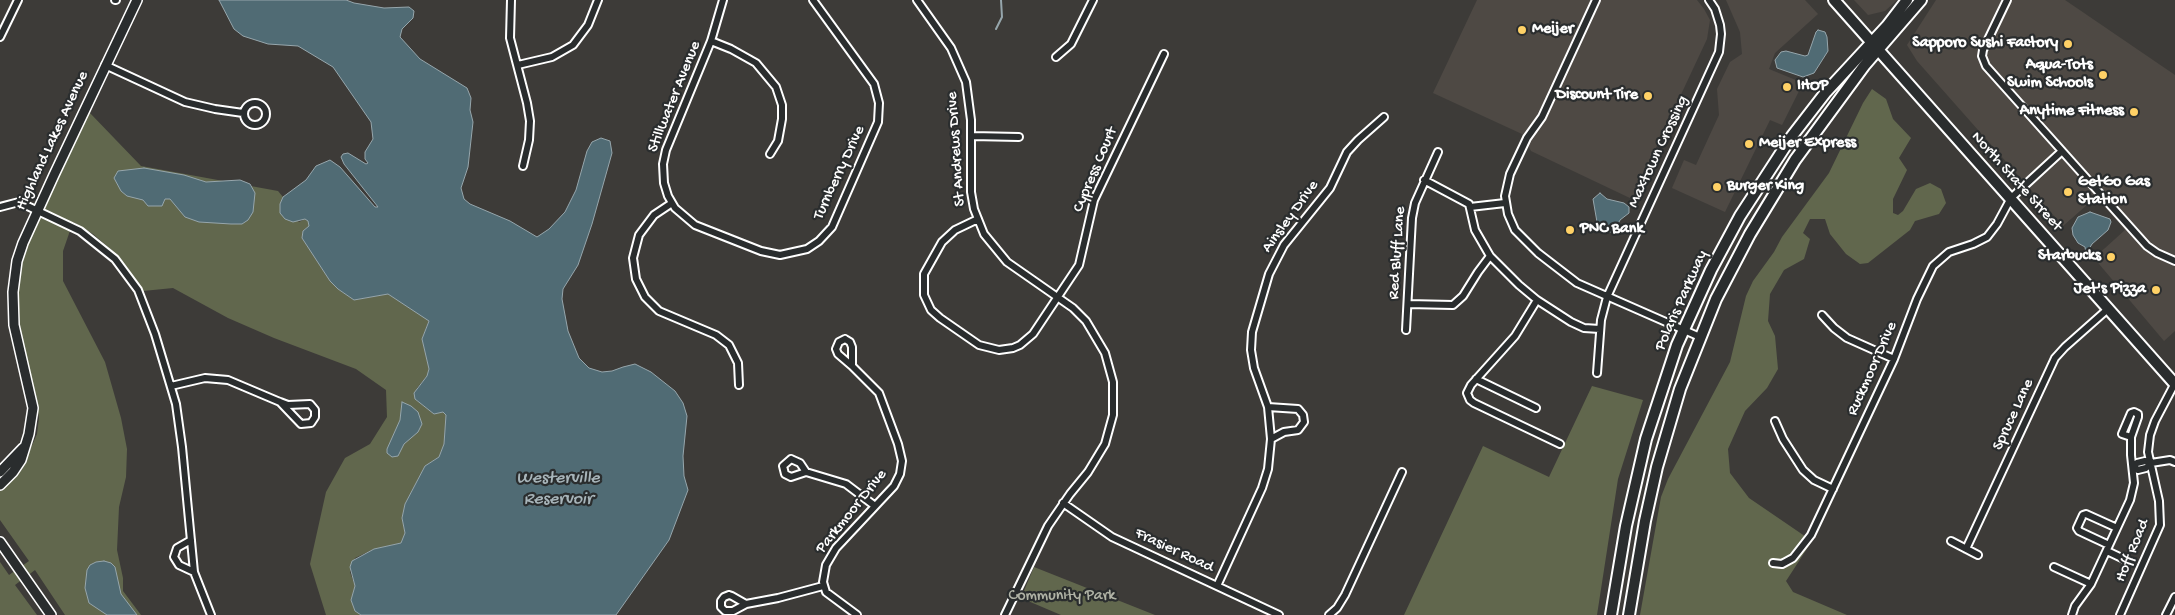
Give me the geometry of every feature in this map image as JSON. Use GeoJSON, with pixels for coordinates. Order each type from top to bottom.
{"type":"FeatureCollection","features":[{"type":"Feature","properties":{"kind":"main road","name":"North State Street"},"geometry":{"type":"LineString","coordinates":[[1834,0],[2175,383]]}},
{"type":"Feature","properties":{"kind":"main road"},"geometry":{"type":"LineString","coordinates":[[1875,45],[1907,0]]}},
{"type":"Feature","properties":{"kind":"main road"},"geometry":{"type":"LineString","coordinates":[[1875,45],[1921,0]]}},
{"type":"Feature","properties":{"kind":"main road","name":"Polaris Parkway"},"geometry":{"type":"LineString","coordinates":[[1611,615],[1626,526],[1643,448],[1663,385],[1684,330],[1711,270],[1740,216],[1778,155],[1826,92],[1875,45]]}},
{"type":"Feature","properties":{"kind":"main road","name":"Polaris Parkway"},"geometry":{"type":"LineString","coordinates":[[1629,615],[1656,467],[1680,389],[1700,337],[1735,262],[1776,190],[1875,45]]}},
{"type":"Feature","properties":{"kind":"street"},"geometry":{"type":"LineString","coordinates":[[0,36],[18,0]]}},
{"type":"Feature","properties":{"kind":"street","name":"Highland Lakes Avenue"},"geometry":{"type":"LineString","coordinates":[[0,485],[19,465],[33,408],[16,340],[13,292],[21,249],[105,65],[138,0]]}},
{"type":"Feature","properties":{"kind":"street"},"geometry":{"type":"LineString","coordinates":[[511,0],[510,38],[530,121],[523,166]]}},
{"type":"Feature","properties":{"kind":"street"},"geometry":{"type":"LineString","coordinates":[[518,65],[552,57],[573,45],[588,26],[598,0]]}},
{"type":"Feature","properties":{"kind":"street","name":"Stillwater Avenue"},"geometry":{"type":"LineString","coordinates":[[672,203],[664,183],[663,164],[665,155],[712,41],[723,0]]}},
{"type":"Feature","properties":{"kind":"street","name":"Turnberry Drive"},"geometry":{"type":"LineString","coordinates":[[672,203],[682,215],[695,225],[770,254],[790,254],[807,249],[819,241],[832,227],[876,132],[880,113],[876,89],[869,76],[812,0]]}},
{"type":"Feature","properties":{"kind":"street","name":"St Andrews Drive"},"geometry":{"type":"LineString","coordinates":[[917,0],[952,48],[961,68],[969,100],[972,136],[971,192],[978,219],[988,239],[1002,258],[1077,312],[1099,340],[1110,366],[1114,394],[1111,427],[1105,444],[1088,472],[1063,503],[1044,534],[1005,615]]}},
{"type":"Feature","properties":{"kind":"street"},"geometry":{"type":"LineString","coordinates":[[1056,57],[1071,44],[1093,0]]}},
{"type":"Feature","properties":{"kind":"street"},"geometry":{"type":"LineString","coordinates":[[1596,0],[1542,117],[1527,138],[1510,174],[1506,188],[1505,203],[1508,214],[1516,230],[1538,254],[1577,283],[1700,337]]}},
{"type":"Feature","properties":{"kind":"street","name":"Maxtown Crossing"},"geometry":{"type":"LineString","coordinates":[[1597,373],[1600,329],[1607,297],[1716,61],[1722,34],[1718,17],[1709,0]]}},
{"type":"Feature","properties":{"kind":"street"},"geometry":{"type":"LineString","coordinates":[[2007,0],[1983,50],[1984,63],[2147,246],[2175,261]]}},
{"type":"Feature","properties":{"kind":"street"},"geometry":{"type":"LineString","coordinates":[[712,41],[756,63],[776,87],[782,105],[782,119],[778,141],[770,154]]}},
{"type":"Feature","properties":{"kind":"street","name":"Cypress Court"},"geometry":{"type":"LineString","coordinates":[[978,219],[951,232],[942,242],[927,266],[923,278],[923,291],[925,299],[934,313],[979,344],[991,349],[1006,349],[1020,345],[1033,334],[1079,265],[1094,200],[1164,54]]}},
{"type":"Feature","properties":{"kind":"street"},"geometry":{"type":"LineString","coordinates":[[105,65],[185,102],[243,114]]}},
{"type":"Feature","properties":{"kind":"street","name":"Ainsley Drive"},"geometry":{"type":"LineString","coordinates":[[1217,586],[1262,488],[1268,469],[1271,439],[1268,407],[1254,368],[1251,341],[1269,274],[1288,239],[1330,188],[1347,152],[1384,117]]}},
{"type":"Feature","properties":{"kind":"street"},"geometry":{"type":"LineString","coordinates":[[972,136],[1019,137]]}},
{"type":"Feature","properties":{"kind":"street","name":"Ruckmoor Drive"},"geometry":{"type":"LineString","coordinates":[[1773,563],[1784,563],[1793,558],[1804,546],[1894,360],[1917,299],[1933,266],[1949,252],[1987,237],[1997,224],[2011,198],[2062,151]]}},
{"type":"Feature","properties":{"kind":"street","name":"Red Bluff Lane"},"geometry":{"type":"LineString","coordinates":[[1406,330],[1414,203],[1438,152]]}},
{"type":"Feature","properties":{"kind":"street"},"geometry":{"type":"LineString","coordinates":[[1424,180],[1464,200],[1470,207],[1476,230],[1490,256],[1508,276],[1537,300],[1571,322],[1584,328],[1600,329]]}},
{"type":"Feature","properties":{"kind":"street"},"geometry":{"type":"LineString","coordinates":[[0,206],[19,202],[93,239],[114,258],[131,279],[143,301],[171,386],[182,447],[194,572],[210,615]]}},
{"type":"Feature","properties":{"kind":"street"},"geometry":{"type":"LineString","coordinates":[[672,203],[654,215],[639,235],[633,258],[636,280],[645,297],[659,311],[716,335],[729,345],[738,363],[739,385]]}},
{"type":"Feature","properties":{"kind":"street"},"geometry":{"type":"LineString","coordinates":[[1470,207],[1505,203]]}},
{"type":"Feature","properties":{"kind":"street"},"geometry":{"type":"LineString","coordinates":[[1408,304],[1453,305],[1464,296],[1490,256]]}},
{"type":"Feature","properties":{"kind":"street"},"geometry":{"type":"LineString","coordinates":[[1537,300],[1515,336],[1476,379],[1467,393],[1470,400],[1474,403],[1560,444]]}},
{"type":"Feature","properties":{"kind":"street","name":"Spruce Lane"},"geometry":{"type":"LineString","coordinates":[[1966,549],[2055,358],[2109,308]]}},
{"type":"Feature","properties":{"kind":"street"},"geometry":{"type":"LineString","coordinates":[[1822,316],[1847,338],[1894,360]]}},
{"type":"Feature","properties":{"kind":"street","name":"Parkmoor Drive"},"geometry":{"type":"LineString","coordinates":[[824,586],[824,573],[830,557],[894,486],[900,476],[902,464],[900,451],[879,394],[852,366]]}},
{"type":"Feature","properties":{"kind":"street"},"geometry":{"type":"LineString","coordinates":[[171,386],[199,379],[222,380],[245,386],[288,405],[310,404],[315,410],[315,417],[311,422],[301,424],[280,402]]}},
{"type":"Feature","properties":{"kind":"street"},"geometry":{"type":"LineString","coordinates":[[1476,379],[1536,408]]}},
{"type":"Feature","properties":{"kind":"street","name":"Hoff Road"},"geometry":{"type":"LineString","coordinates":[[2120,615],[2158,535],[2160,525],[2159,501],[2148,452],[2150,435],[2175,383]]}},
{"type":"Feature","properties":{"kind":"street"},"geometry":{"type":"LineString","coordinates":[[1268,407],[1298,409],[1304,420],[1298,430],[1284,432],[1271,439]]}},
{"type":"Feature","properties":{"kind":"street"},"geometry":{"type":"LineString","coordinates":[[1775,421],[1783,439],[1803,470],[1814,480],[1833,489]]}},
{"type":"Feature","properties":{"kind":"street"},"geometry":{"type":"LineString","coordinates":[[2072,615],[2075,606],[2091,584],[2130,500],[2134,484],[2131,437]]}},
{"type":"Feature","properties":{"kind":"street"},"geometry":{"type":"LineString","coordinates":[[0,472],[25,446]]}},
{"type":"Feature","properties":{"kind":"street"},"geometry":{"type":"LineString","coordinates":[[2134,467],[2138,470],[2146,468],[2151,463],[2170,460],[2175,462]]}},
{"type":"Feature","properties":{"kind":"street"},"geometry":{"type":"LineString","coordinates":[[806,472],[846,484],[875,506]]}},
{"type":"Feature","properties":{"kind":"street"},"geometry":{"type":"LineString","coordinates":[[1329,615],[1337,608],[1345,595],[1402,472]]}},
{"type":"Feature","properties":{"kind":"street","name":"Frasier Road"},"geometry":{"type":"LineString","coordinates":[[1063,503],[1112,537],[1279,615]]}},
{"type":"Feature","properties":{"kind":"street"},"geometry":{"type":"LineString","coordinates":[[2117,528],[2086,514],[2083,515],[2077,528],[2128,561]]}},
{"type":"Feature","properties":{"kind":"street"},"geometry":{"type":"LineString","coordinates":[[191,540],[178,548],[174,557],[180,565],[194,572]]}},
{"type":"Feature","properties":{"kind":"street"},"geometry":{"type":"LineString","coordinates":[[0,542],[51,615]]}},
{"type":"Feature","properties":{"kind":"street"},"geometry":{"type":"LineString","coordinates":[[1953,542],[1978,555]]}},
{"type":"Feature","properties":{"kind":"street"},"geometry":{"type":"LineString","coordinates":[[2054,567],[2091,584]]}},
{"type":"Feature","properties":{"kind":"street"},"geometry":{"type":"LineString","coordinates":[[746,604],[824,586],[828,594],[857,615]]}},
{"type":"Feature","properties":{"kind":"street"},"geometry":{"type":"LineString","coordinates":[[2166,615],[2175,597]]}},
{"type":"Feature","properties":{"kind":"shaded area"},"geometry":{"type":"Polygon","coordinates":[[[1477,0],[1697,0],[1710,20],[1707,39],[1632,199],[1531,151],[1522,134],[1433,93],[1477,0]]]}},
{"type":"Feature","properties":{"kind":"shaded area"},"geometry":{"type":"Polygon","coordinates":[[[1726,0],[1805,0],[1818,14],[1775,53],[1769,69],[1803,83],[1782,125],[1770,120],[1725,212],[1672,188],[1684,160],[1696,165],[1719,115],[1717,89],[1730,62],[1742,54],[1740,32],[1726,0]]]}},
{"type":"Feature","properties":{"kind":"shaded area"},"geometry":{"type":"Polygon","coordinates":[[[1854,0],[1897,0],[1885,11],[1868,15],[1854,0]]]}},
{"type":"Feature","properties":{"kind":"shaded area"},"geometry":{"type":"Polygon","coordinates":[[[1936,0],[2065,0],[2175,75],[2175,331],[2164,341],[2094,258],[2125,230],[2096,197],[2063,226],[1917,61],[1907,45],[1936,0]]]}},
{"type":"Feature","properties":{"kind":"green space"},"geometry":{"type":"Polygon","coordinates":[[[1872,89],[1886,99],[1893,119],[1911,138],[1899,158],[1907,170],[1893,199],[1893,213],[1898,215],[1903,211],[1916,189],[1930,183],[1941,189],[1946,203],[1939,214],[1915,221],[1910,230],[1868,263],[1860,264],[1846,254],[1830,234],[1825,219],[1810,219],[1803,233],[1810,239],[1804,259],[1784,270],[1770,294],[1768,321],[1775,336],[1778,369],[1767,388],[1745,411],[1728,449],[1730,473],[1749,498],[1812,541],[1786,581],[1793,592],[1847,615],[1640,615],[1661,497],[1668,479],[1730,362],[1746,296],[1753,281],[1774,252],[1782,237],[1829,173],[1863,103],[1872,89]]]}},
{"type":"Feature","properties":{"kind":"green space"},"geometry":{"type":"Polygon","coordinates":[[[89,112],[141,166],[278,191],[283,197],[280,204],[299,222],[305,219],[309,221],[309,226],[303,231],[302,238],[330,281],[338,289],[354,300],[388,294],[429,320],[422,339],[429,369],[427,376],[417,388],[415,399],[434,414],[443,412],[446,415],[444,444],[439,457],[425,466],[405,504],[402,518],[405,533],[401,543],[374,549],[355,558],[350,572],[355,586],[351,600],[355,611],[361,615],[326,615],[310,564],[326,492],[345,458],[370,444],[387,417],[386,390],[356,369],[274,338],[228,318],[173,288],[143,291],[114,252],[93,234],[73,222],[63,251],[63,281],[105,362],[121,418],[127,449],[126,477],[119,507],[117,550],[123,578],[123,591],[141,615],[65,615],[35,570],[15,585],[37,615],[0,615],[0,562],[9,575],[29,561],[0,520],[0,489],[24,464],[37,434],[39,418],[33,383],[19,329],[17,311],[19,272],[24,253],[34,230],[89,112]]]}},
{"type":"Feature","properties":{"kind":"green space"},"geometry":{"type":"Polygon","coordinates":[[[1592,386],[1643,400],[1618,479],[1597,615],[1404,615],[1483,446],[1549,477],[1592,386]]]}},
{"type":"Feature","properties":{"kind":"green space","name":"Community Park"},"geometry":{"type":"Polygon","coordinates":[[[1034,567],[1155,615],[1061,615],[1021,598],[1034,567]]]}},
{"type":"Feature","properties":{"kind":"water","name":"Westerville Reservoir"},"geometry":{"type":"Polygon","coordinates":[[[219,0],[346,0],[384,8],[409,7],[414,11],[413,18],[402,29],[400,37],[420,59],[467,88],[471,98],[470,110],[473,122],[468,167],[461,188],[464,199],[470,204],[510,221],[537,237],[549,229],[565,212],[576,190],[587,151],[592,142],[601,138],[610,141],[612,153],[592,224],[578,265],[563,289],[562,299],[568,331],[579,358],[589,368],[602,372],[635,364],[651,372],[675,391],[683,403],[687,416],[683,456],[684,476],[688,490],[669,540],[616,615],[361,615],[355,611],[351,600],[355,586],[350,567],[352,561],[374,549],[401,543],[405,533],[402,518],[405,504],[425,466],[439,457],[444,444],[446,415],[443,412],[434,414],[415,399],[414,393],[427,376],[429,369],[422,339],[429,321],[388,294],[354,300],[338,289],[330,281],[302,238],[303,231],[309,226],[308,221],[305,219],[293,222],[285,219],[280,213],[280,204],[283,197],[306,180],[316,166],[330,160],[340,167],[375,207],[378,207],[344,164],[341,157],[343,154],[348,153],[366,164],[368,163],[365,159],[365,152],[373,139],[371,122],[333,67],[298,46],[268,44],[243,36],[234,29],[219,0]]]}},
{"type":"Feature","properties":{"kind":"water"},"geometry":{"type":"Polygon","coordinates":[[[1818,30],[1825,32],[1828,51],[1814,73],[1803,77],[1777,68],[1775,60],[1781,52],[1786,51],[1805,56],[1808,55],[1818,30]]]}},
{"type":"Feature","properties":{"kind":"water"},"geometry":{"type":"Polygon","coordinates":[[[144,168],[184,175],[206,182],[240,180],[250,184],[255,193],[253,212],[248,220],[242,224],[231,224],[199,222],[185,217],[170,199],[165,199],[162,206],[148,206],[143,200],[127,196],[121,191],[114,178],[118,171],[144,168]]]}},
{"type":"Feature","properties":{"kind":"water"},"geometry":{"type":"Polygon","coordinates":[[[1600,193],[1607,199],[1624,203],[1629,207],[1629,213],[1620,220],[1614,232],[1609,232],[1597,222],[1593,199],[1600,193]]]}},
{"type":"Feature","properties":{"kind":"water"},"geometry":{"type":"Polygon","coordinates":[[[2090,212],[2110,219],[2111,222],[2108,230],[2092,244],[2086,254],[2085,247],[2078,243],[2073,235],[2072,228],[2078,217],[2090,212]]]}},
{"type":"Feature","properties":{"kind":"water"},"geometry":{"type":"Polygon","coordinates":[[[402,402],[418,412],[422,424],[418,432],[404,444],[398,456],[392,457],[387,453],[387,449],[400,420],[402,402]]]}},
{"type":"Feature","properties":{"kind":"water"},"geometry":{"type":"Polygon","coordinates":[[[104,561],[111,563],[115,567],[121,594],[137,615],[107,615],[89,603],[85,588],[87,570],[90,565],[104,561]]]}},
{"type":"Feature","properties":{"kind":"waterway"},"geometry":{"type":"LineString","coordinates":[[996,29],[1002,17],[1001,0]]}},
{"type":"Feature","properties":{"kind":"place","name":"Meijer"},"geometry":{"type":"Point","coordinates":[1522,30]}},
{"type":"Feature","properties":{"kind":"place","name":"Sapporo Sushi Factory"},"geometry":{"type":"Point","coordinates":[2068,44]}},
{"type":"Feature","properties":{"kind":"place","name":"Aqua-Tots Swim Schools"},"geometry":{"type":"Point","coordinates":[2103,75]}},
{"type":"Feature","properties":{"kind":"place","name":"IHOP"},"geometry":{"type":"Point","coordinates":[1787,87]}},
{"type":"Feature","properties":{"kind":"place","name":"Discount Tire"},"geometry":{"type":"Point","coordinates":[1648,96]}},
{"type":"Feature","properties":{"kind":"place","name":"Anytime Fitness"},"geometry":{"type":"Point","coordinates":[2134,112]}},
{"type":"Feature","properties":{"kind":"place","name":"Meijer Express"},"geometry":{"type":"Point","coordinates":[1749,144]}},
{"type":"Feature","properties":{"kind":"place","name":"Burger King"},"geometry":{"type":"Point","coordinates":[1717,187]}},
{"type":"Feature","properties":{"kind":"place","name":"GetGo Gas Station"},"geometry":{"type":"Point","coordinates":[2068,192]}},
{"type":"Feature","properties":{"kind":"place","name":"PNC Bank"},"geometry":{"type":"Point","coordinates":[1570,230]}},
{"type":"Feature","properties":{"kind":"place","name":"Starbucks"},"geometry":{"type":"Point","coordinates":[2111,257]}},
{"type":"Feature","properties":{"kind":"place","name":"Jet's Pizza"},"geometry":{"type":"Point","coordinates":[2156,290]}}]}
